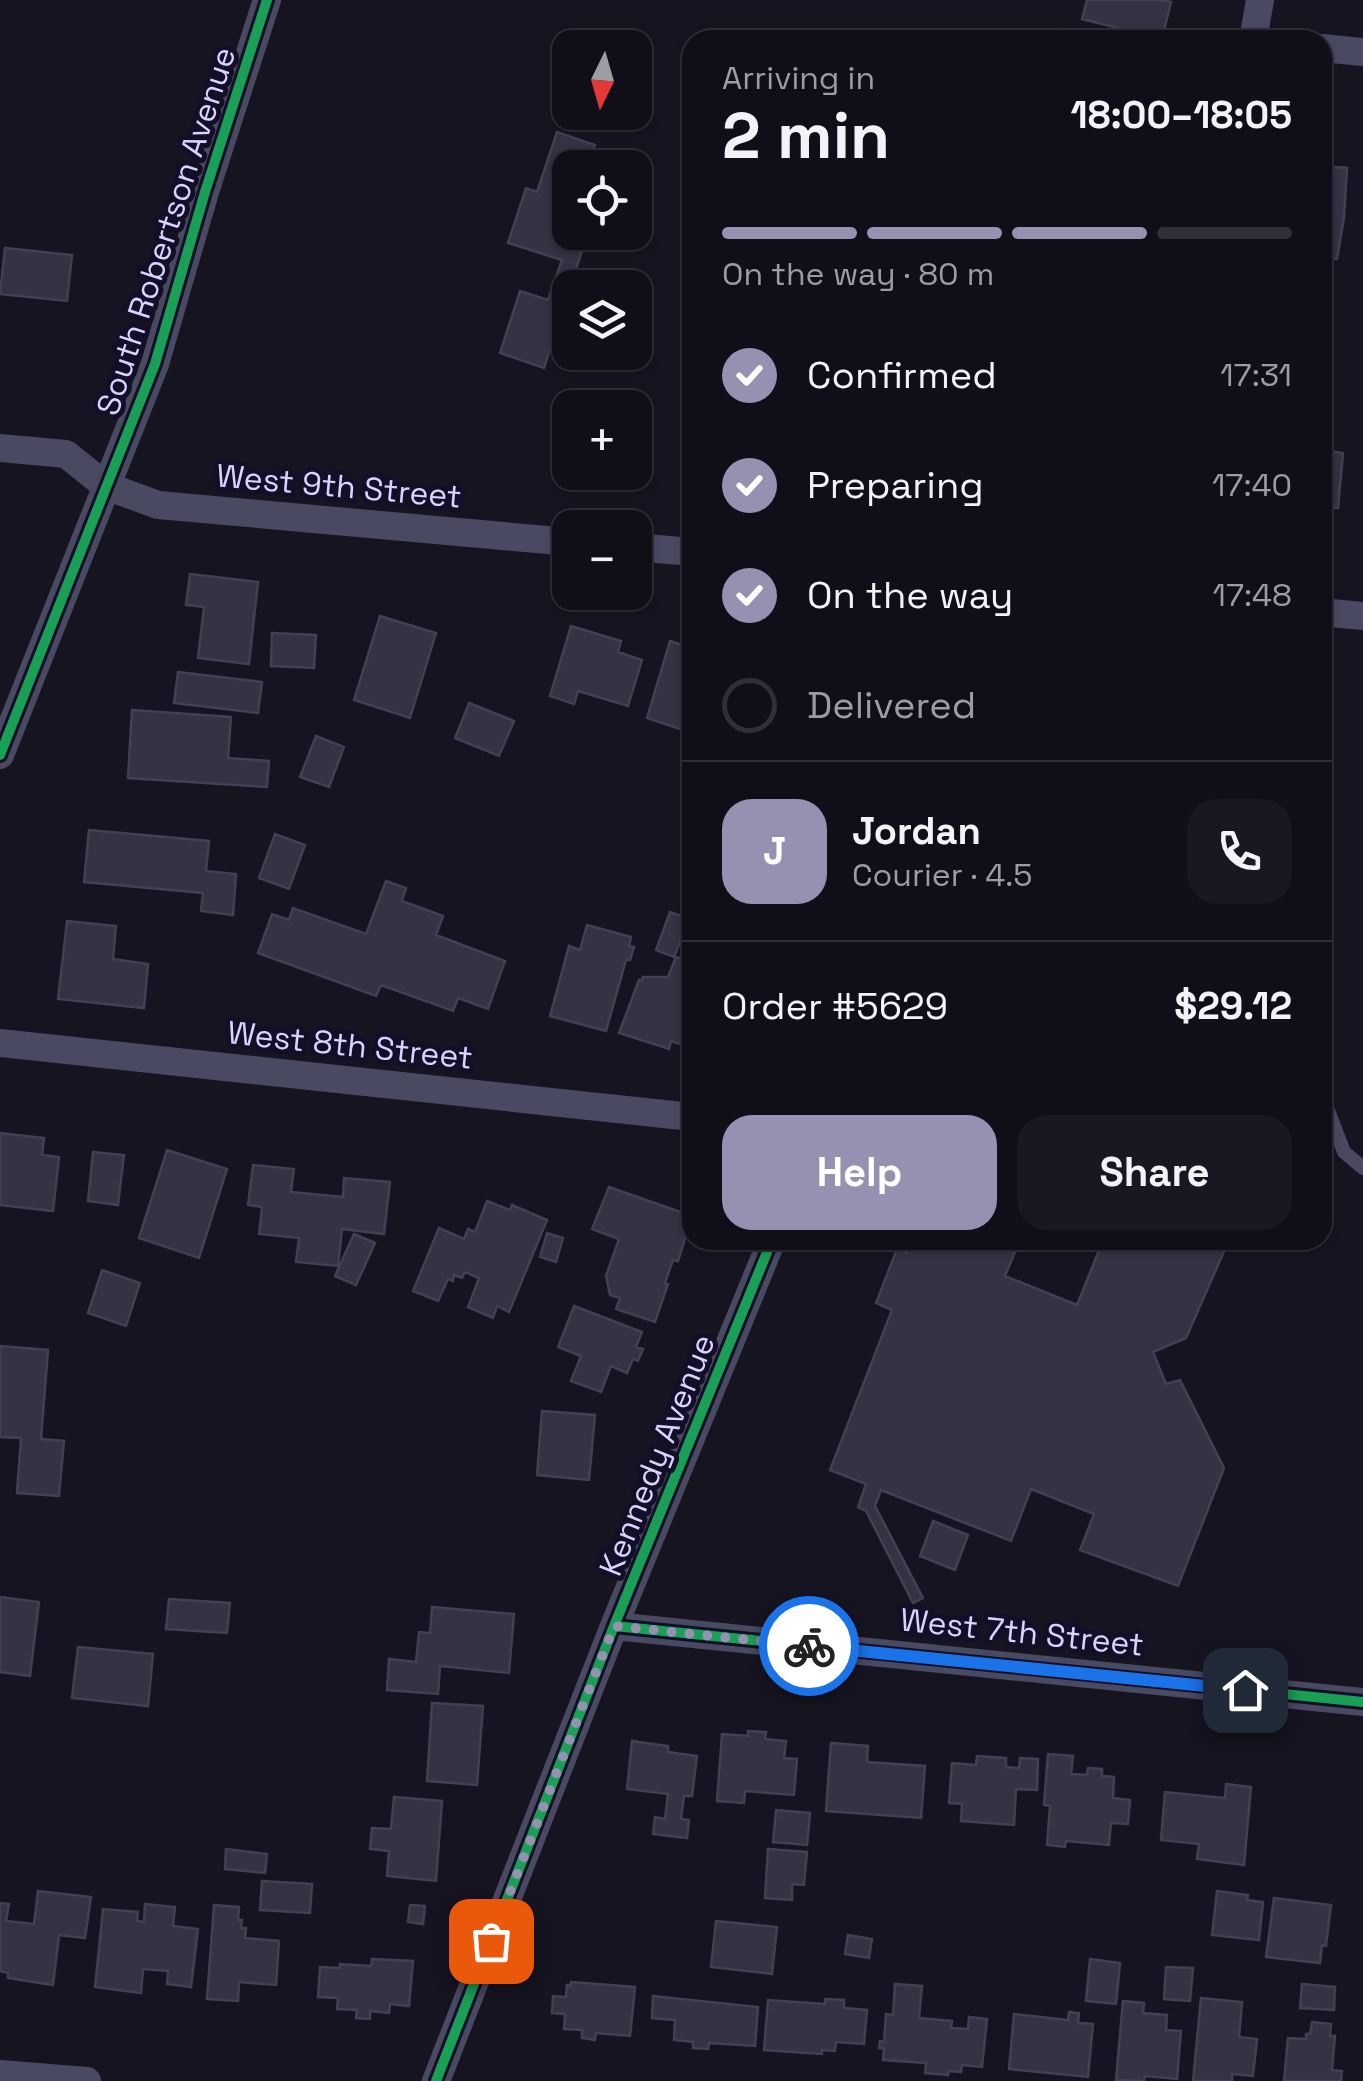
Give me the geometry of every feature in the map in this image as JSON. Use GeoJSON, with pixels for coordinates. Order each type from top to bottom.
{"type":"FeatureCollection","features":[{"type":"Feature","properties":{"kind":"street","name":"South Robertson Avenue"},"geometry":{"type":"LineString","coordinates":[[0,755],[156,364],[204,192],[267,0]]}},
{"type":"Feature","properties":{"kind":"street"},"geometry":{"type":"LineString","coordinates":[[1255,30],[1260,0]]}},
{"type":"Feature","properties":{"kind":"street"},"geometry":{"type":"LineString","coordinates":[[1332,49],[1363,52]]}},
{"type":"Feature","properties":{"kind":"street","name":"West 9th Street"},"geometry":{"type":"LineString","coordinates":[[0,448],[66,454],[106,486],[158,505],[552,540]]}},
{"type":"Feature","properties":{"kind":"street"},"geometry":{"type":"LineString","coordinates":[[652,549],[682,551]]}},
{"type":"Feature","properties":{"kind":"street"},"geometry":{"type":"LineString","coordinates":[[1332,613],[1363,616]]}},
{"type":"Feature","properties":{"kind":"street","name":"West 8th Street"},"geometry":{"type":"LineString","coordinates":[[0,1042],[682,1116]]}},
{"type":"Feature","properties":{"kind":"street","name":"Kennedy Avenue"},"geometry":{"type":"LineString","coordinates":[[436,2081],[614,1626],[768,1250]]}},
{"type":"Feature","properties":{"kind":"street","name":"West 7th Street"},"geometry":{"type":"LineString","coordinates":[[614,1626],[1363,1702]]}},
{"type":"Feature","properties":{"kind":"street"},"geometry":{"type":"LineString","coordinates":[[0,2074],[87,2081]]}},
{"type":"Feature","properties":{"kind":"lane"},"geometry":{"type":"LineString","coordinates":[[1332,1121],[1344,1152],[1363,1168]]}},
{"type":"Feature","properties":{"kind":"building"},"geometry":{"type":"Polygon","coordinates":[[[1087,0],[1171,2],[1164,30],[1126,30],[1082,19],[1087,0]]]}},
{"type":"Feature","properties":{"kind":"building"},"geometry":{"type":"Polygon","coordinates":[[[557,132],[595,145],[593,150],[552,150],[552,250],[582,250],[576,270],[558,270],[562,260],[508,243],[526,188],[537,192],[557,132]]]}},
{"type":"Feature","properties":{"kind":"building"},"geometry":{"type":"Polygon","coordinates":[[[1332,167],[1347,168],[1337,259],[1332,259],[1332,167]]]}},
{"type":"Feature","properties":{"kind":"building"},"geometry":{"type":"Polygon","coordinates":[[[5,248],[72,255],[67,301],[0,294],[5,248]]]}},
{"type":"Feature","properties":{"kind":"building"},"geometry":{"type":"Polygon","coordinates":[[[552,289],[552,343],[544,368],[500,353],[520,291],[548,300],[552,289]]]}},
{"type":"Feature","properties":{"kind":"building"},"geometry":{"type":"Polygon","coordinates":[[[1332,451],[1343,453],[1338,508],[1332,507],[1332,451]]]}},
{"type":"Feature","properties":{"kind":"building"},"geometry":{"type":"Polygon","coordinates":[[[190,574],[258,582],[249,664],[198,658],[204,607],[186,605],[190,574]]]}},
{"type":"Feature","properties":{"kind":"building"},"geometry":{"type":"Polygon","coordinates":[[[380,616],[436,633],[410,718],[354,700],[380,616]]]}},
{"type":"Feature","properties":{"kind":"building"},"geometry":{"type":"Polygon","coordinates":[[[571,626],[621,641],[618,652],[642,660],[628,706],[578,691],[574,704],[550,696],[571,626]]]}},
{"type":"Feature","properties":{"kind":"building"},"geometry":{"type":"Polygon","coordinates":[[[272,633],[316,635],[314,668],[271,666],[272,633]]]}},
{"type":"Feature","properties":{"kind":"building"},"geometry":{"type":"Polygon","coordinates":[[[670,641],[682,645],[682,730],[647,718],[670,641]]]}},
{"type":"Feature","properties":{"kind":"building"},"geometry":{"type":"Polygon","coordinates":[[[178,672],[262,682],[258,713],[174,703],[178,672]]]}},
{"type":"Feature","properties":{"kind":"building"},"geometry":{"type":"Polygon","coordinates":[[[469,703],[514,721],[499,756],[455,738],[469,703]]]}},
{"type":"Feature","properties":{"kind":"building"},"geometry":{"type":"Polygon","coordinates":[[[132,710],[231,717],[228,758],[269,761],[267,787],[128,778],[132,710]]]}},
{"type":"Feature","properties":{"kind":"building"},"geometry":{"type":"Polygon","coordinates":[[[316,736],[344,747],[329,787],[300,777],[316,736]]]}},
{"type":"Feature","properties":{"kind":"building"},"geometry":{"type":"Polygon","coordinates":[[[89,830],[209,841],[206,871],[236,874],[233,915],[201,911],[203,893],[84,882],[89,830]]]}},
{"type":"Feature","properties":{"kind":"building"},"geometry":{"type":"Polygon","coordinates":[[[275,834],[305,845],[289,889],[259,878],[275,834]]]}},
{"type":"Feature","properties":{"kind":"building"},"geometry":{"type":"Polygon","coordinates":[[[386,881],[406,888],[402,901],[443,916],[436,935],[505,961],[488,1009],[458,998],[453,1011],[381,985],[376,996],[258,953],[272,914],[289,920],[293,908],[366,934],[386,881]]]}},
{"type":"Feature","properties":{"kind":"building"},"geometry":{"type":"Polygon","coordinates":[[[670,912],[682,916],[682,938],[674,957],[656,950],[670,912]]]}},
{"type":"Feature","properties":{"kind":"building"},"geometry":{"type":"Polygon","coordinates":[[[67,921],[116,926],[113,959],[148,964],[144,1008],[58,999],[67,921]]]}},
{"type":"Feature","properties":{"kind":"building"},"geometry":{"type":"Polygon","coordinates":[[[587,925],[631,937],[629,946],[634,947],[630,960],[626,960],[606,1031],[550,1016],[569,946],[580,950],[587,925]]]}},
{"type":"Feature","properties":{"kind":"building"},"geometry":{"type":"Polygon","coordinates":[[[676,957],[682,959],[682,1045],[671,1041],[669,1049],[619,1033],[639,980],[668,977],[676,957]]]}},
{"type":"Feature","properties":{"kind":"building"},"geometry":{"type":"Polygon","coordinates":[[[0,1133],[44,1138],[42,1155],[59,1157],[53,1211],[0,1205],[0,1133]]]}},
{"type":"Feature","properties":{"kind":"building"},"geometry":{"type":"Polygon","coordinates":[[[167,1150],[227,1169],[199,1258],[139,1238],[167,1150]]]}},
{"type":"Feature","properties":{"kind":"building"},"geometry":{"type":"Polygon","coordinates":[[[93,1152],[124,1155],[118,1205],[88,1201],[93,1152]]]}},
{"type":"Feature","properties":{"kind":"building"},"geometry":{"type":"Polygon","coordinates":[[[253,1165],[294,1169],[291,1192],[343,1197],[344,1178],[390,1182],[384,1234],[342,1229],[338,1266],[296,1262],[299,1238],[259,1234],[262,1207],[248,1205],[253,1165]]]}},
{"type":"Feature","properties":{"kind":"building"},"geometry":{"type":"Polygon","coordinates":[[[609,1187],[682,1213],[682,1248],[678,1261],[673,1260],[655,1322],[616,1309],[620,1298],[610,1295],[606,1276],[619,1239],[592,1229],[609,1187]]]}},
{"type":"Feature","properties":{"kind":"building"},"geometry":{"type":"Polygon","coordinates":[[[487,1201],[510,1210],[512,1205],[547,1220],[509,1312],[497,1306],[493,1318],[468,1307],[479,1278],[465,1272],[462,1278],[454,1275],[453,1281],[448,1279],[438,1301],[413,1291],[439,1228],[464,1239],[468,1229],[475,1232],[487,1201]]]}},
{"type":"Feature","properties":{"kind":"building"},"geometry":{"type":"Polygon","coordinates":[[[547,1233],[563,1238],[556,1262],[540,1257],[547,1233]]]}},
{"type":"Feature","properties":{"kind":"building"},"geometry":{"type":"Polygon","coordinates":[[[354,1234],[375,1243],[356,1285],[335,1276],[354,1234]]]}},
{"type":"Feature","properties":{"kind":"building"},"geometry":{"type":"Polygon","coordinates":[[[897,1250],[1016,1250],[1005,1276],[1077,1305],[1099,1250],[1225,1250],[1186,1338],[1153,1352],[1166,1384],[1180,1380],[1224,1468],[1178,1586],[1080,1550],[1094,1514],[1031,1489],[1011,1541],[881,1490],[875,1506],[923,1598],[913,1603],[866,1511],[858,1507],[866,1484],[830,1470],[892,1310],[876,1303],[897,1250]]]}},
{"type":"Feature","properties":{"kind":"building"},"geometry":{"type":"Polygon","coordinates":[[[102,1270],[140,1283],[126,1326],[88,1313],[102,1270]]]}},
{"type":"Feature","properties":{"kind":"building"},"geometry":{"type":"Polygon","coordinates":[[[574,1306],[642,1332],[636,1347],[643,1349],[638,1361],[633,1359],[627,1373],[611,1366],[601,1392],[571,1381],[581,1356],[558,1347],[574,1306]]]}},
{"type":"Feature","properties":{"kind":"building"},"geometry":{"type":"Polygon","coordinates":[[[0,1346],[48,1350],[41,1439],[64,1441],[59,1496],[17,1493],[21,1438],[0,1437],[0,1346]]]}},
{"type":"Feature","properties":{"kind":"building"},"geometry":{"type":"Polygon","coordinates":[[[542,1411],[595,1415],[589,1480],[537,1475],[542,1411]]]}},
{"type":"Feature","properties":{"kind":"building"},"geometry":{"type":"Polygon","coordinates":[[[933,1521],[968,1535],[955,1570],[920,1556],[933,1521]]]}},
{"type":"Feature","properties":{"kind":"building"},"geometry":{"type":"Polygon","coordinates":[[[0,1597],[39,1602],[30,1676],[0,1672],[0,1597]]]}},
{"type":"Feature","properties":{"kind":"building"},"geometry":{"type":"Polygon","coordinates":[[[169,1599],[230,1603],[227,1633],[166,1629],[169,1599]]]}},
{"type":"Feature","properties":{"kind":"building"},"geometry":{"type":"Polygon","coordinates":[[[432,1607],[514,1614],[509,1673],[440,1666],[438,1694],[387,1690],[389,1659],[416,1662],[419,1632],[430,1633],[432,1607]]]}},
{"type":"Feature","properties":{"kind":"building"},"geometry":{"type":"Polygon","coordinates":[[[78,1647],[153,1654],[148,1706],[72,1698],[78,1647]]]}},
{"type":"Feature","properties":{"kind":"building"},"geometry":{"type":"Polygon","coordinates":[[[432,1703],[483,1706],[477,1785],[427,1781],[432,1703]]]}},
{"type":"Feature","properties":{"kind":"building"},"geometry":{"type":"Polygon","coordinates":[[[748,1731],[766,1732],[765,1739],[786,1741],[784,1758],[797,1759],[794,1795],[745,1791],[744,1803],[717,1801],[722,1734],[748,1736],[748,1731]]]}},
{"type":"Feature","properties":{"kind":"building"},"geometry":{"type":"Polygon","coordinates":[[[632,1741],[668,1746],[668,1752],[697,1756],[692,1796],[684,1796],[681,1819],[689,1820],[687,1838],[653,1834],[655,1817],[665,1819],[668,1794],[627,1789],[632,1741]]]}},
{"type":"Feature","properties":{"kind":"building"},"geometry":{"type":"Polygon","coordinates":[[[831,1743],[868,1746],[867,1762],[925,1766],[921,1818],[826,1811],[831,1743]]]}},
{"type":"Feature","properties":{"kind":"building"},"geometry":{"type":"Polygon","coordinates":[[[1048,1754],[1073,1756],[1071,1774],[1087,1775],[1088,1768],[1102,1769],[1102,1776],[1114,1777],[1113,1798],[1130,1800],[1128,1824],[1111,1823],[1109,1845],[1066,1841],[1065,1847],[1047,1845],[1050,1806],[1044,1805],[1048,1754]]]}},
{"type":"Feature","properties":{"kind":"building"},"geometry":{"type":"Polygon","coordinates":[[[977,1756],[1006,1758],[1006,1767],[1019,1768],[1020,1758],[1038,1759],[1037,1790],[1016,1789],[1014,1825],[961,1821],[962,1804],[949,1803],[952,1763],[976,1765],[977,1756]]]}},
{"type":"Feature","properties":{"kind":"building"},"geometry":{"type":"Polygon","coordinates":[[[1226,1784],[1251,1787],[1244,1865],[1197,1859],[1199,1844],[1161,1840],[1165,1792],[1225,1798],[1226,1784]]]}},
{"type":"Feature","properties":{"kind":"building"},"geometry":{"type":"Polygon","coordinates":[[[394,1797],[442,1801],[436,1881],[387,1876],[389,1851],[370,1849],[372,1828],[391,1829],[394,1797]]]}},
{"type":"Feature","properties":{"kind":"building"},"geometry":{"type":"Polygon","coordinates":[[[776,1810],[810,1813],[807,1845],[773,1842],[776,1810]]]}},
{"type":"Feature","properties":{"kind":"building"},"geometry":{"type":"Polygon","coordinates":[[[226,1849],[267,1854],[265,1873],[225,1869],[226,1849]]]}},
{"type":"Feature","properties":{"kind":"building"},"geometry":{"type":"Polygon","coordinates":[[[768,1849],[807,1852],[804,1885],[792,1884],[792,1900],[765,1898],[768,1849]]]}},
{"type":"Feature","properties":{"kind":"building"},"geometry":{"type":"Polygon","coordinates":[[[262,1881],[312,1884],[310,1913],[260,1910],[262,1881]]]}},
{"type":"Feature","properties":{"kind":"building"},"geometry":{"type":"Polygon","coordinates":[[[38,1891],[91,1897],[85,1938],[59,1935],[53,1985],[8,1978],[8,1973],[0,1971],[0,1903],[9,1904],[6,1921],[34,1924],[38,1891]]]}},
{"type":"Feature","properties":{"kind":"building"},"geometry":{"type":"Polygon","coordinates":[[[1217,1891],[1248,1895],[1247,1900],[1263,1902],[1259,1940],[1212,1935],[1217,1891]]]}},
{"type":"Feature","properties":{"kind":"building"},"geometry":{"type":"Polygon","coordinates":[[[1274,1898],[1331,1905],[1320,1963],[1266,1957],[1274,1898]]]}},
{"type":"Feature","properties":{"kind":"building"},"geometry":{"type":"Polygon","coordinates":[[[145,1904],[175,1907],[173,1926],[198,1929],[191,1987],[167,1984],[168,1971],[143,1969],[141,1993],[95,1987],[103,1909],[138,1912],[137,1921],[144,1922],[145,1904]]]}},
{"type":"Feature","properties":{"kind":"building"},"geometry":{"type":"Polygon","coordinates":[[[214,1905],[239,1907],[238,1920],[242,1920],[241,1928],[246,1928],[245,1938],[279,1941],[276,1985],[239,1982],[238,2001],[207,1999],[214,1905]]]}},
{"type":"Feature","properties":{"kind":"building"},"geometry":{"type":"Polygon","coordinates":[[[410,1905],[425,1906],[423,1924],[408,1922],[410,1905]]]}},
{"type":"Feature","properties":{"kind":"building"},"geometry":{"type":"Polygon","coordinates":[[[716,1921],[777,1927],[772,1974],[711,1967],[716,1921]]]}},
{"type":"Feature","properties":{"kind":"building"},"geometry":{"type":"Polygon","coordinates":[[[848,1935],[872,1939],[869,1958],[845,1954],[848,1935]]]}},
{"type":"Feature","properties":{"kind":"building"},"geometry":{"type":"Polygon","coordinates":[[[372,1959],[413,1961],[409,2006],[390,2004],[389,2013],[370,2011],[370,2019],[356,2018],[357,2010],[337,2009],[338,1998],[318,1997],[320,1967],[371,1966],[372,1959]]]}},
{"type":"Feature","properties":{"kind":"building"},"geometry":{"type":"Polygon","coordinates":[[[1090,1959],[1120,1963],[1116,2004],[1086,2001],[1090,1959]]]}},
{"type":"Feature","properties":{"kind":"building"},"geometry":{"type":"Polygon","coordinates":[[[1166,1967],[1193,1968],[1190,2001],[1164,1999],[1166,1967]]]}},
{"type":"Feature","properties":{"kind":"building"},"geometry":{"type":"Polygon","coordinates":[[[571,1982],[635,1987],[630,2036],[596,2033],[595,2040],[582,2038],[582,2030],[564,2029],[565,2014],[552,2013],[553,1996],[566,1997],[571,1982]]]}},
{"type":"Feature","properties":{"kind":"building"},"geometry":{"type":"Polygon","coordinates":[[[895,1984],[922,1986],[919,2018],[952,2021],[951,2028],[968,2029],[969,2017],[987,2019],[982,2067],[962,2065],[961,2072],[948,2071],[948,2075],[925,2073],[926,2063],[883,2060],[880,2041],[884,2042],[886,2014],[893,2015],[895,1984]]]}},
{"type":"Feature","properties":{"kind":"building"},"geometry":{"type":"Polygon","coordinates":[[[1302,1984],[1335,1987],[1334,2010],[1300,2008],[1302,1984]]]}},
{"type":"Feature","properties":{"kind":"building"},"geometry":{"type":"Polygon","coordinates":[[[653,1996],[758,2007],[755,2046],[709,2043],[708,2049],[693,2048],[693,2042],[674,2040],[675,2020],[652,2018],[653,1996]]]}},
{"type":"Feature","properties":{"kind":"building"},"geometry":{"type":"Polygon","coordinates":[[[1201,1998],[1242,2002],[1239,2037],[1257,2039],[1253,2076],[1232,2074],[1232,2081],[1193,2081],[1201,1998]]]}},
{"type":"Feature","properties":{"kind":"building"},"geometry":{"type":"Polygon","coordinates":[[[825,1999],[844,2000],[844,2008],[867,2010],[864,2044],[836,2042],[835,2051],[822,2050],[822,2054],[764,2050],[768,2000],[825,2004],[825,1999]]]}},
{"type":"Feature","properties":{"kind":"building"},"geometry":{"type":"Polygon","coordinates":[[[1123,2001],[1144,2003],[1143,2013],[1167,2015],[1166,2030],[1181,2031],[1177,2079],[1145,2076],[1144,2081],[1116,2080],[1123,2001]]]}},
{"type":"Feature","properties":{"kind":"building"},"geometry":{"type":"Polygon","coordinates":[[[1069,2012],[1079,2013],[1078,2023],[1093,2024],[1088,2077],[1009,2069],[1014,2014],[1068,2020],[1069,2012]]]}},
{"type":"Feature","properties":{"kind":"building"},"geometry":{"type":"Polygon","coordinates":[[[1312,2022],[1331,2024],[1330,2036],[1335,2036],[1332,2070],[1342,2071],[1341,2081],[1284,2081],[1288,2038],[1306,2039],[1312,2022]]]}},
{"type":"Feature","properties":{"kind":"cycle path"},"geometry":{"type":"LineString","coordinates":[[0,755],[155,364],[267,0]]}},
{"type":"Feature","properties":{"kind":"cycle path"},"geometry":{"type":"LineString","coordinates":[[436,2081],[614,1626],[768,1250]]}},
{"type":"Feature","properties":{"kind":"cycle path"},"geometry":{"type":"LineString","coordinates":[[614,1626],[1363,1702]]}},
{"type":"Feature","properties":{"kind":"way so far"},"geometry":{"type":"LineString","coordinates":[[491,1941],[614,1626],[809,1646]]}},
{"type":"Feature","properties":{"kind":"route"},"geometry":{"type":"LineString","coordinates":[[809,1646],[1245,1690]]}}]}
